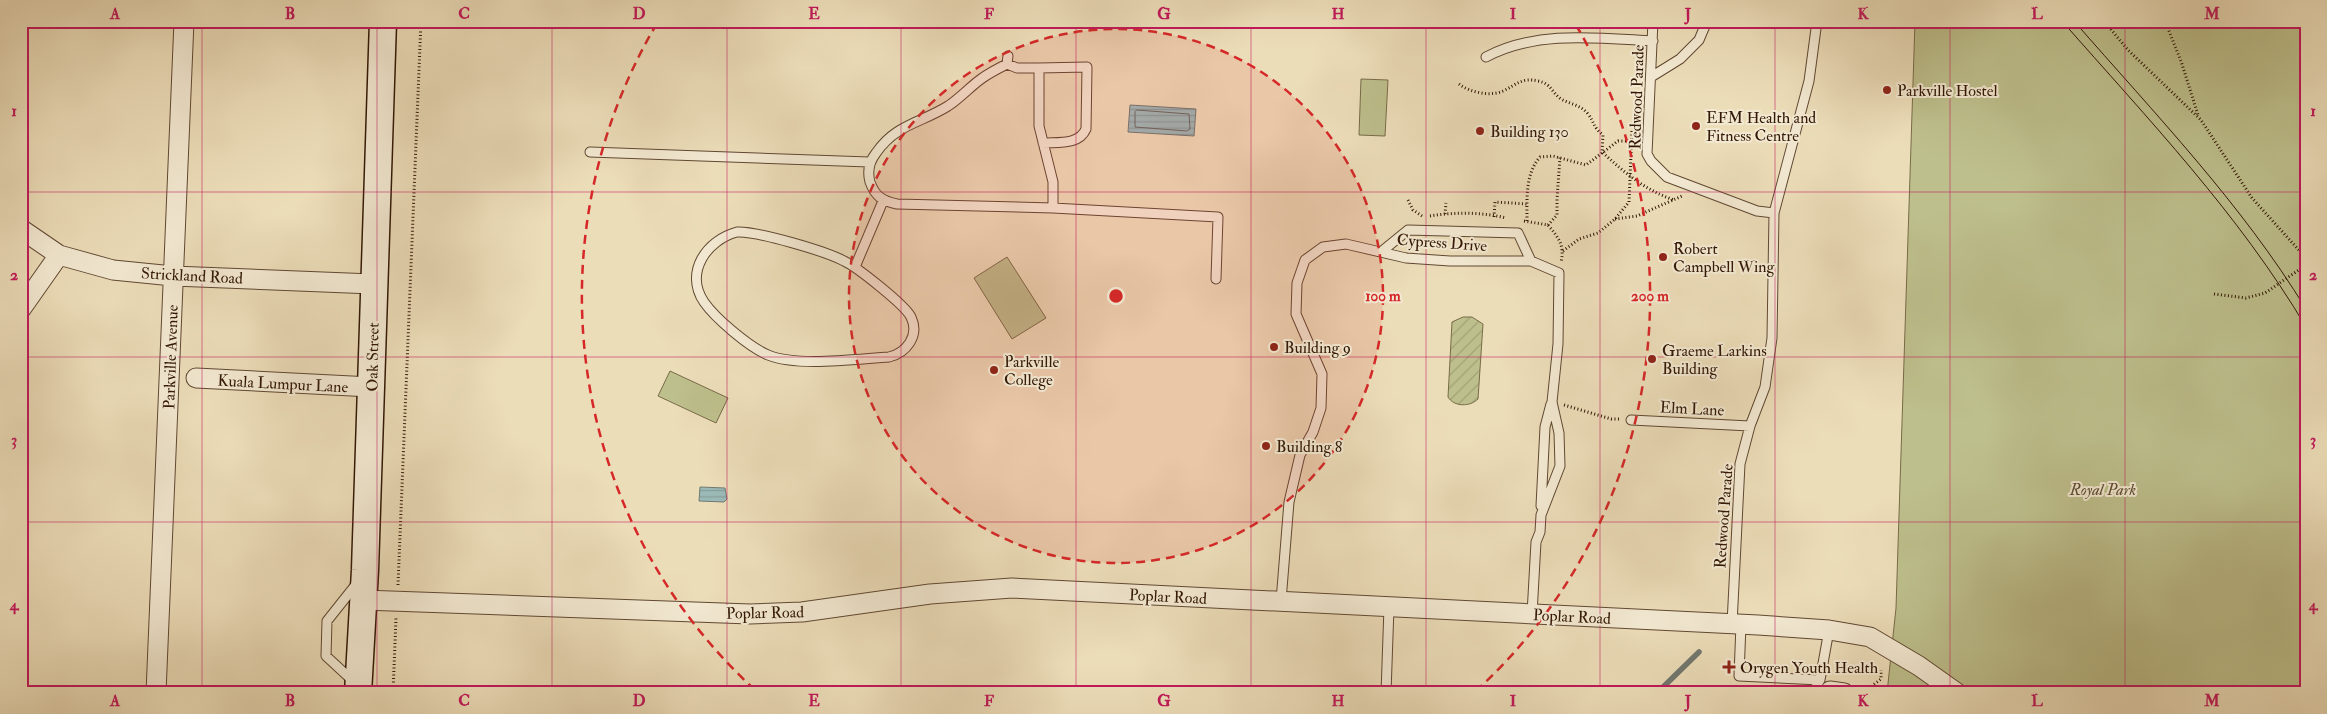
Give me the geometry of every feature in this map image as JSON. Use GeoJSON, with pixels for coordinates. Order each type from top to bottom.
{"type":"FeatureCollection","features":[{"type":"Feature","properties":{"kind":"street","name":"Parkville Avenue"},"geometry":{"type":"LineString","coordinates":[[156,693],[184,21]]}},
{"type":"Feature","properties":{"kind":"street","name":"Oak Street"},"geometry":{"type":"LineString","coordinates":[[359,690],[383,21]]}},
{"type":"Feature","properties":{"kind":"street","name":"Strickland Road"},"geometry":{"type":"LineString","coordinates":[[21,229],[59,255],[113,270],[173,276],[373,284]]}},
{"type":"Feature","properties":{"kind":"street"},"geometry":{"type":"LineString","coordinates":[[21,309],[59,255]]}},
{"type":"Feature","properties":{"kind":"street","name":"Kuala Lumpur Lane"},"geometry":{"type":"LineString","coordinates":[[196,378],[371,387]]}},
{"type":"Feature","properties":{"kind":"street","name":"Poplar Road"},"geometry":{"type":"LineString","coordinates":[[364,587],[397,601],[750,614],[802,612],[930,594],[1012,588],[1829,630],[1870,637],[1919,666],[1957,693]]}},
{"type":"Feature","properties":{"kind":"lane","name":"Redwood Parade"},"geometry":{"type":"LineString","coordinates":[[1653,21],[1648,154],[1651,162],[1667,177],[1757,211],[1774,212],[1772,338],[1765,387],[1750,426],[1740,464],[1738,676],[1827,689]]}},
{"type":"Feature","properties":{"kind":"lane"},"geometry":{"type":"LineString","coordinates":[[1651,77],[1680,59],[1699,40],[1707,21]]}},
{"type":"Feature","properties":{"kind":"lane"},"geometry":{"type":"LineString","coordinates":[[1774,212],[1809,81],[1817,21]]}},
{"type":"Feature","properties":{"kind":"lane"},"geometry":{"type":"LineString","coordinates":[[1486,57],[1503,48],[1523,42],[1586,38],[1653,41]]}},
{"type":"Feature","properties":{"kind":"lane"},"geometry":{"type":"LineString","coordinates":[[1043,143],[1074,141],[1083,137],[1086,129],[1087,66],[1016,68],[1008,60],[947,106],[908,124],[892,134],[870,162],[869,176],[872,185],[883,201],[897,204],[1053,208],[1218,217],[1216,280]]}},
{"type":"Feature","properties":{"kind":"lane"},"geometry":{"type":"LineString","coordinates":[[1039,68],[1039,126],[1053,182],[1053,208]]}},
{"type":"Feature","properties":{"kind":"lane"},"geometry":{"type":"LineString","coordinates":[[590,152],[870,162]]}},
{"type":"Feature","properties":{"kind":"lane"},"geometry":{"type":"LineString","coordinates":[[855,267],[883,201]]}},
{"type":"Feature","properties":{"kind":"lane"},"geometry":{"type":"LineString","coordinates":[[1382,252],[1408,230],[1518,233],[1531,261]]}},
{"type":"Feature","properties":{"kind":"lane"},"geometry":{"type":"LineString","coordinates":[[737,232],[754,233],[780,240],[842,260],[855,267],[912,318],[913,338],[905,350],[897,355],[807,361],[768,355],[755,348],[713,312],[703,301],[698,286],[698,270],[704,251],[720,238],[737,232]]}},
{"type":"Feature","properties":{"kind":"lane","name":"Cypress Drive"},"geometry":{"type":"LineString","coordinates":[[1281,602],[1289,502],[1300,455],[1313,432],[1321,408],[1322,374],[1306,342],[1296,314],[1296,283],[1305,260],[1323,247],[1346,244],[1406,258],[1450,261],[1531,261],[1559,273],[1558,344],[1552,402],[1559,434],[1560,466],[1541,515],[1540,532],[1536,542],[1532,614]]}},
{"type":"Feature","properties":{"kind":"lane"},"geometry":{"type":"LineString","coordinates":[[1541,515],[1545,427],[1552,402]]}},
{"type":"Feature","properties":{"kind":"lane","name":"Elm Lane"},"geometry":{"type":"LineString","coordinates":[[1631,420],[1750,426]]}},
{"type":"Feature","properties":{"kind":"lane"},"geometry":{"type":"LineString","coordinates":[[359,690],[326,656],[327,621],[364,587]]}},
{"type":"Feature","properties":{"kind":"lane"},"geometry":{"type":"LineString","coordinates":[[1386,693],[1389,607]]}},
{"type":"Feature","properties":{"kind":"lane"},"geometry":{"type":"LineString","coordinates":[[1827,689],[1829,630]]}},
{"type":"Feature","properties":{"kind":"path"},"geometry":{"type":"LineString","coordinates":[[393,693],[421,21]]}},
{"type":"Feature","properties":{"kind":"path"},"geometry":{"type":"LineString","coordinates":[[2104,21],[2128,50],[2202,120]]}},
{"type":"Feature","properties":{"kind":"path"},"geometry":{"type":"LineString","coordinates":[[2165,21],[2181,61],[2195,109],[2252,198],[2306,258]]}},
{"type":"Feature","properties":{"kind":"path"},"geometry":{"type":"LineString","coordinates":[[1459,84],[1468,90],[1484,92],[1501,92],[1522,80],[1538,81],[1550,85],[1559,97],[1588,114],[1593,127],[1603,135],[1602,152]]}},
{"type":"Feature","properties":{"kind":"path"},"geometry":{"type":"LineString","coordinates":[[1521,221],[1548,225],[1560,241],[1563,251],[1579,239],[1598,233],[1615,220],[1629,202],[1632,130],[1649,130]]}},
{"type":"Feature","properties":{"kind":"path"},"geometry":{"type":"LineString","coordinates":[[1527,221],[1528,185],[1534,163],[1540,157],[1560,157],[1586,165],[1618,141],[1632,141]]}},
{"type":"Feature","properties":{"kind":"path"},"geometry":{"type":"LineString","coordinates":[[1602,152],[1630,178],[1653,193],[1674,200]]}},
{"type":"Feature","properties":{"kind":"path"},"geometry":{"type":"LineString","coordinates":[[1548,225],[1558,215],[1556,199],[1560,157]]}},
{"type":"Feature","properties":{"kind":"path"},"geometry":{"type":"LineString","coordinates":[[1615,220],[1636,216],[1674,200],[1697,187]]}},
{"type":"Feature","properties":{"kind":"path"},"geometry":{"type":"LineString","coordinates":[[1408,200],[1413,210],[1423,218],[1445,214],[1494,215],[1508,219]]}},
{"type":"Feature","properties":{"kind":"path"},"geometry":{"type":"LineString","coordinates":[[1494,215],[1495,202],[1504,200],[1527,204]]}},
{"type":"Feature","properties":{"kind":"path"},"geometry":{"type":"LineString","coordinates":[[1445,214],[1446,203]]}},
{"type":"Feature","properties":{"kind":"path"},"geometry":{"type":"LineString","coordinates":[[2214,294],[2246,298],[2264,293],[2306,265]]}},
{"type":"Feature","properties":{"kind":"path"},"geometry":{"type":"LineString","coordinates":[[1552,402],[1611,419]]}},
{"type":"Feature","properties":{"kind":"path"},"geometry":{"type":"LineString","coordinates":[[1863,693],[1881,679],[1881,670]]}},
{"type":"Feature","properties":{"kind":"green space","name":"Royal Park"},"geometry":{"type":"Polygon","coordinates":[[[1915,21],[2306,21],[2306,693],[1887,693],[1896,608],[1915,21]]]}},
{"type":"Feature","properties":{"kind":"green space"},"geometry":{"type":"Polygon","coordinates":[[[1361,79],[1388,80],[1385,136],[1359,135],[1361,79]]]}},
{"type":"Feature","properties":{"kind":"green space"},"geometry":{"type":"Polygon","coordinates":[[[1007,257],[1046,318],[1012,339],[974,278],[1007,257]]]}},
{"type":"Feature","properties":{"kind":"green space"},"geometry":{"type":"Polygon","coordinates":[[[1463,317],[1472,317],[1483,324],[1478,399],[1467,405],[1454,403],[1448,397],[1452,322],[1463,317]]]}},
{"type":"Feature","properties":{"kind":"green space"},"geometry":{"type":"Polygon","coordinates":[[[670,371],[728,398],[716,423],[658,396],[670,371]]]}},
{"type":"Feature","properties":{"kind":"water"},"geometry":{"type":"Polygon","coordinates":[[[1130,105],[1196,109],[1194,136],[1128,132],[1130,105]]]}},
{"type":"Feature","properties":{"kind":"water"},"geometry":{"type":"Polygon","coordinates":[[[700,487],[725,488],[727,499],[724,502],[699,501],[700,487]]]}},
{"type":"Feature","properties":{"kind":"waterway"},"geometry":{"type":"LineString","coordinates":[[1657,693],[1699,652]]}},
{"type":"Feature","properties":{"kind":"tram line"},"geometry":{"type":"LineString","coordinates":[[2062,21],[2222,206],[2280,285],[2306,327]]}},
{"type":"Feature","properties":{"kind":"tram line"},"geometry":{"type":"LineString","coordinates":[[2074,21],[2196,160],[2254,232],[2306,309]]}},
{"type":"Feature","properties":{"kind":"place","name":"Parkville Hostel"},"geometry":{"type":"Point","coordinates":[1887,90]}},
{"type":"Feature","properties":{"kind":"place","name":"EFM Health and Fitness Centre"},"geometry":{"type":"Point","coordinates":[1696,126]}},
{"type":"Feature","properties":{"kind":"place","name":"Building 130"},"geometry":{"type":"Point","coordinates":[1480,131]}},
{"type":"Feature","properties":{"kind":"place","name":"Robert Campbell Wing"},"geometry":{"type":"Point","coordinates":[1663,257]}},
{"type":"Feature","properties":{"kind":"place","name":"Building 9"},"geometry":{"type":"Point","coordinates":[1274,347]}},
{"type":"Feature","properties":{"kind":"place","name":"Graeme Larkins Building"},"geometry":{"type":"Point","coordinates":[1652,359]}},
{"type":"Feature","properties":{"kind":"place","name":"Parkville College"},"geometry":{"type":"Point","coordinates":[994,370]}},
{"type":"Feature","properties":{"kind":"place","name":"Building 8"},"geometry":{"type":"Point","coordinates":[1266,446]}},
{"type":"Feature","properties":{"kind":"place","name":"Orygen Youth Health"},"geometry":{"type":"Point","coordinates":[1729,667]}}]}
